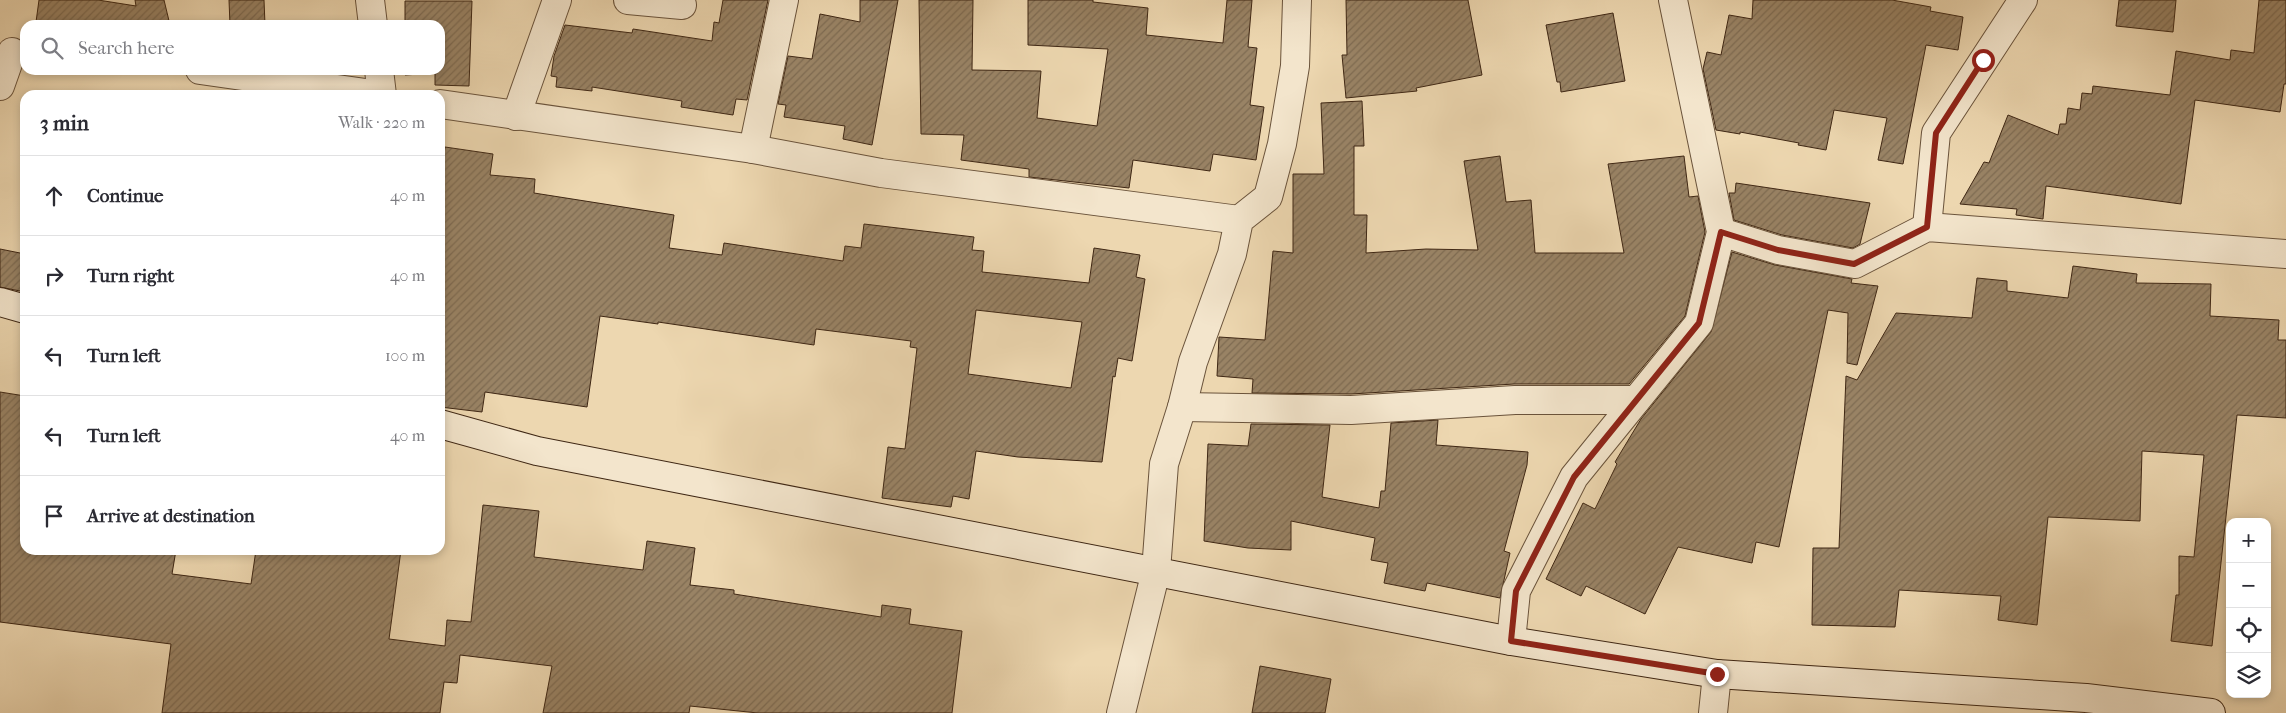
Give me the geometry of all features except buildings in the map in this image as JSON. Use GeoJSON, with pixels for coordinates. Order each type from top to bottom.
{"type":"FeatureCollection","features":[{"type":"Feature","properties":{"kind":"street"},"geometry":{"type":"LineString","coordinates":[[370,0],[372,20]]}},
{"type":"Feature","properties":{"kind":"street"},"geometry":{"type":"LineString","coordinates":[[516,116],[557,0]]}},
{"type":"Feature","properties":{"kind":"street"},"geometry":{"type":"LineString","coordinates":[[628,0],[682,5]]}},
{"type":"Feature","properties":{"kind":"street"},"geometry":{"type":"LineString","coordinates":[[753,149],[784,0]]}},
{"type":"Feature","properties":{"kind":"street"},"geometry":{"type":"LineString","coordinates":[[1121,713],[1156,571],[1164,464],[1193,362],[1232,254],[1239,220],[1268,197],[1282,144],[1295,66],[1298,0]]}},
{"type":"Feature","properties":{"kind":"street"},"geometry":{"type":"LineString","coordinates":[[1511,641],[1516,591],[1574,477],[1699,323],[1721,232],[1673,0]]}},
{"type":"Feature","properties":{"kind":"street"},"geometry":{"type":"LineString","coordinates":[[1679,31],[1694,0]]}},
{"type":"Feature","properties":{"kind":"street"},"geometry":{"type":"LineString","coordinates":[[1927,227],[1936,133],[2023,0]]}},
{"type":"Feature","properties":{"kind":"street"},"geometry":{"type":"LineString","coordinates":[[0,86],[12,51]]}},
{"type":"Feature","properties":{"kind":"street"},"geometry":{"type":"LineString","coordinates":[[236,75],[345,90]]}},
{"type":"Feature","properties":{"kind":"street"},"geometry":{"type":"LineString","coordinates":[[379,75],[381,90]]}},
{"type":"Feature","properties":{"kind":"street"},"geometry":{"type":"LineString","coordinates":[[445,105],[753,149],[881,173],[1239,220]]}},
{"type":"Feature","properties":{"kind":"street"},"geometry":{"type":"LineString","coordinates":[[1721,232],[1778,250],[1854,264],[1927,227],[2286,254]]}},
{"type":"Feature","properties":{"kind":"street"},"geometry":{"type":"LineString","coordinates":[[0,302],[20,308]]}},
{"type":"Feature","properties":{"kind":"street"},"geometry":{"type":"LineString","coordinates":[[1182,406],[1350,410],[1515,400],[1636,400]]}},
{"type":"Feature","properties":{"kind":"street"},"geometry":{"type":"LineString","coordinates":[[445,425],[537,450],[1511,641],[1717,674],[2086,705],[2212,713]]}},
{"type":"Feature","properties":{"kind":"street"},"geometry":{"type":"LineString","coordinates":[[1714,713],[1717,674]]}},
{"type":"Feature","properties":{"kind":"route"},"geometry":{"type":"LineString","coordinates":[[1717,674],[1511,641],[1516,591],[1574,477],[1699,323],[1721,232],[1778,250],[1854,264],[1927,227],[1936,133],[1983,60]]}}]}
